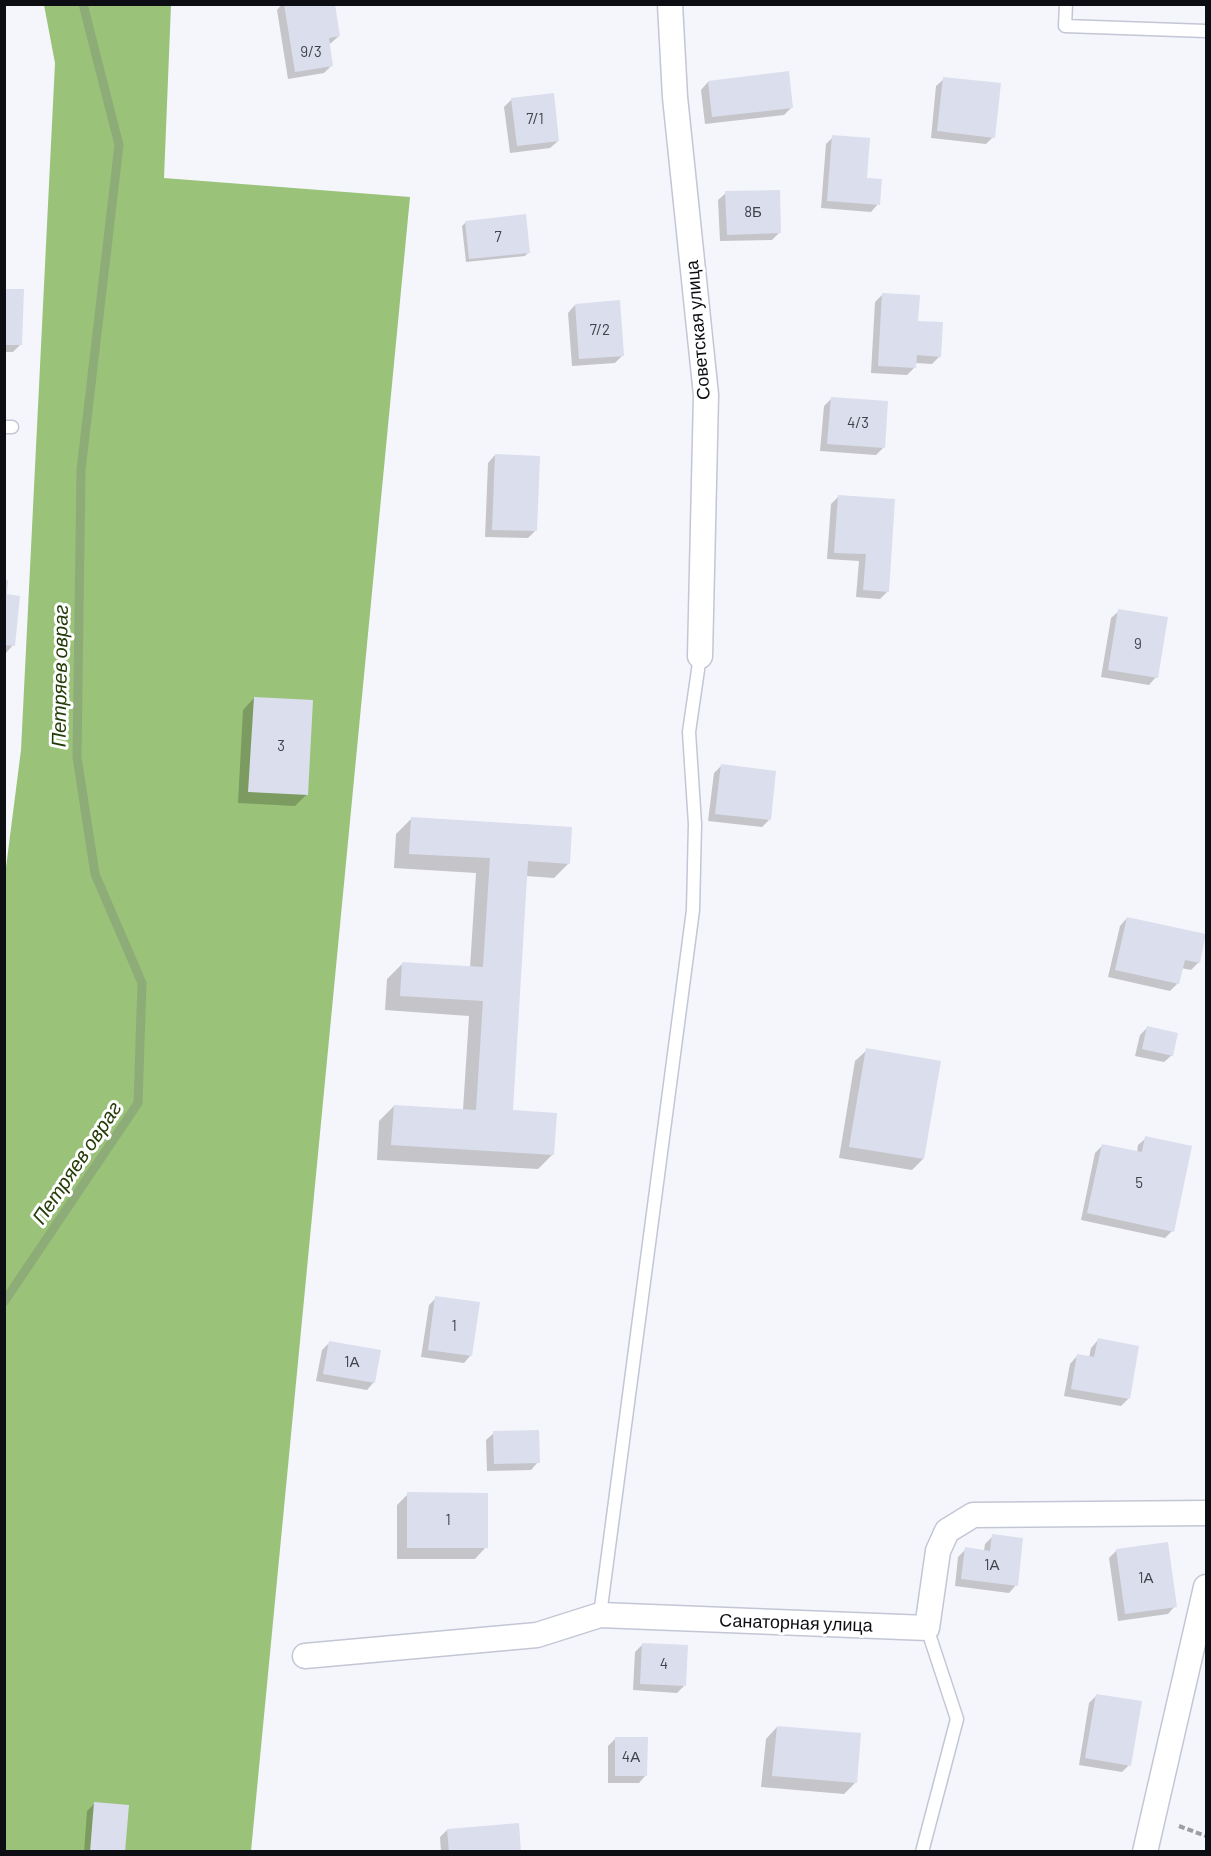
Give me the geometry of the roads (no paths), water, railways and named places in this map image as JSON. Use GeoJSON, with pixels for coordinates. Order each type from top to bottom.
{"type":"FeatureCollection","features":[{"type":"Feature","properties":{"kind":"street","name":"Советская улица"},"geometry":{"type":"LineString","coordinates":[[670,4],[675,97],[706,395],[700,656]]}},
{"type":"Feature","properties":{"kind":"street"},"geometry":{"type":"LineString","coordinates":[[927,1628],[938,1551],[947,1531],[973,1515],[1206,1513]]}},
{"type":"Feature","properties":{"kind":"street"},"geometry":{"type":"LineString","coordinates":[[1145,1851],[1206,1587]]}},
{"type":"Feature","properties":{"kind":"street","name":"Санаторная улица"},"geometry":{"type":"LineString","coordinates":[[304,1656],[537,1635],[600,1615],[927,1628]]}},
{"type":"Feature","properties":{"kind":"lane"},"geometry":{"type":"LineString","coordinates":[[1066,4],[1065,26],[1206,31]]}},
{"type":"Feature","properties":{"kind":"lane"},"geometry":{"type":"LineString","coordinates":[[600,1615],[693,910],[695,824],[689,732],[700,656]]}},
{"type":"Feature","properties":{"kind":"lane"},"geometry":{"type":"LineString","coordinates":[[922,1851],[957,1719],[927,1628]]}},
{"type":"Feature","properties":{"kind":"waterway","name":"Петряев овраг"},"geometry":{"type":"LineString","coordinates":[[4,1302],[138,1103],[142,983],[95,874],[77,757],[81,470],[119,145],[83,4]]}}]}
